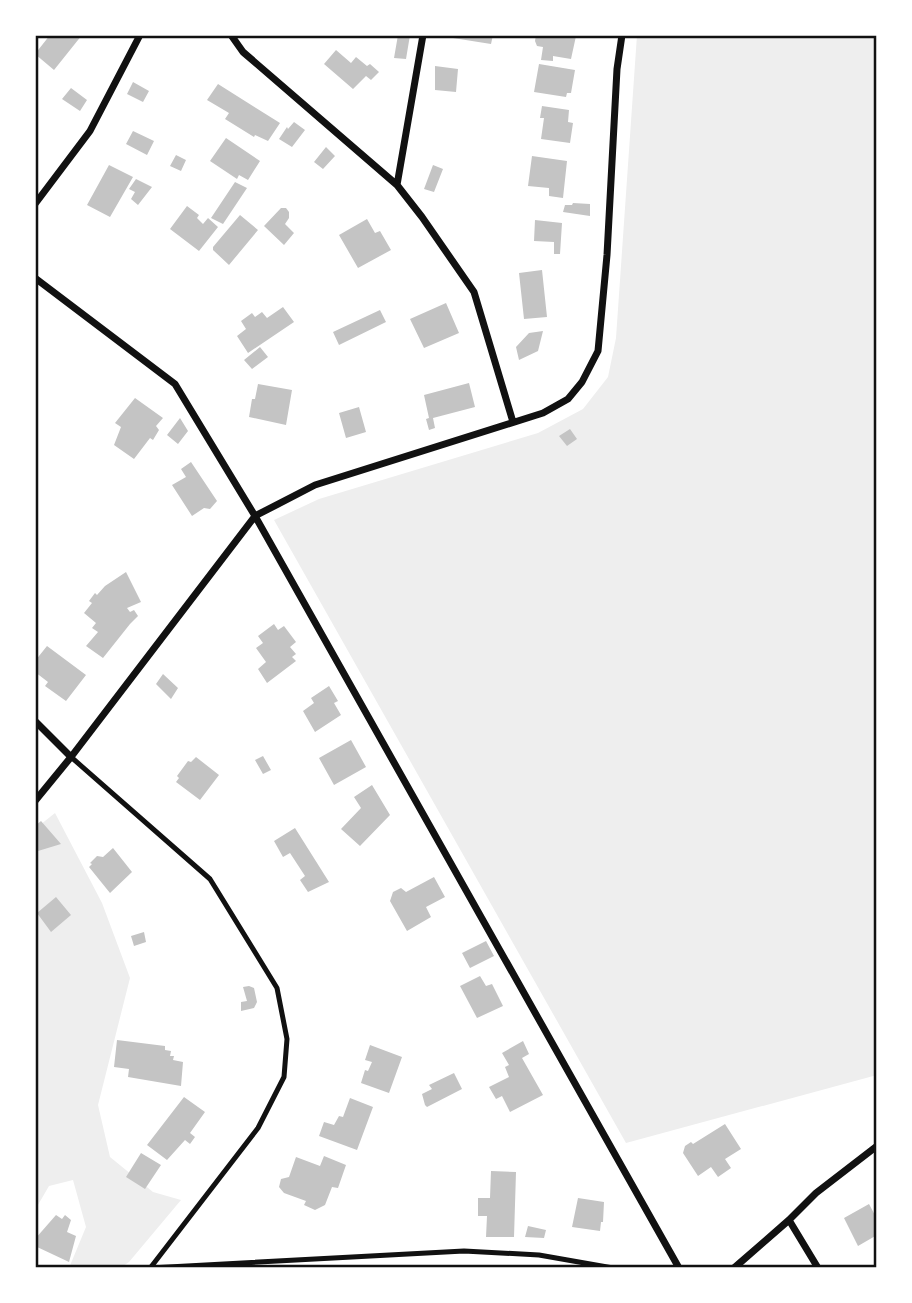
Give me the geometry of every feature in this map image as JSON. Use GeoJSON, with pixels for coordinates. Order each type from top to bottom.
{"type":"FeatureCollection","features":[{"type":"Feature","properties":{"kind":"street"},"geometry":{"type":"LineString","coordinates":[[35,204],[90,131],[139,35]]}},
{"type":"Feature","properties":{"kind":"street"},"geometry":{"type":"LineString","coordinates":[[231,35],[243,52],[397,186],[422,217],[474,292],[513,422]]}},
{"type":"Feature","properties":{"kind":"street"},"geometry":{"type":"LineString","coordinates":[[397,186],[423,35]]}},
{"type":"Feature","properties":{"kind":"street"},"geometry":{"type":"LineString","coordinates":[[35,801],[255,516],[315,485],[543,413],[568,400],[582,382],[598,351],[607,255],[617,69],[622,35]]}},
{"type":"Feature","properties":{"kind":"street"},"geometry":{"type":"LineString","coordinates":[[35,278],[175,384],[255,516],[679,1268]]}},
{"type":"Feature","properties":{"kind":"street"},"geometry":{"type":"LineString","coordinates":[[35,721],[71,757]]}},
{"type":"Feature","properties":{"kind":"street"},"geometry":{"type":"LineString","coordinates":[[734,1268],[816,1193],[877,1146]]}},
{"type":"Feature","properties":{"kind":"street"},"geometry":{"type":"LineString","coordinates":[[789,1220],[818,1268]]}},
{"type":"Feature","properties":{"kind":"lane"},"geometry":{"type":"LineString","coordinates":[[71,757],[210,879],[277,988],[287,1039],[284,1077],[258,1128],[150,1267]]}},
{"type":"Feature","properties":{"kind":"lane"},"geometry":{"type":"LineString","coordinates":[[150,1267],[464,1251],[539,1255],[613,1268]]}},
{"type":"Feature","properties":{"kind":"shaded area"},"geometry":{"type":"Polygon","coordinates":[[[637,35],[877,35],[877,1075],[626,1143],[274,520],[319,499],[538,433],[583,409],[608,377],[616,338],[637,35]]]}},
{"type":"Feature","properties":{"kind":"shaded area"},"geometry":{"type":"Polygon","coordinates":[[[55,813],[102,903],[130,978],[98,1105],[110,1157],[153,1192],[181,1200],[129,1262],[120,1268],[69,1268],[86,1227],[73,1180],[49,1186],[35,1210],[35,829],[55,813]]]}},
{"type":"Feature","properties":{"kind":"building"},"geometry":{"type":"Polygon","coordinates":[[[50,35],[82,35],[54,70],[35,54],[50,35]]]}},
{"type":"Feature","properties":{"kind":"building"},"geometry":{"type":"Polygon","coordinates":[[[398,35],[410,35],[406,59],[394,58],[398,35]]]}},
{"type":"Feature","properties":{"kind":"building"},"geometry":{"type":"Polygon","coordinates":[[[454,35],[493,35],[491,44],[453,38],[454,35]]]}},
{"type":"Feature","properties":{"kind":"building"},"geometry":{"type":"Polygon","coordinates":[[[536,35],[576,36],[571,59],[553,56],[553,61],[541,60],[543,47],[537,46],[536,35]]]}},
{"type":"Feature","properties":{"kind":"building"},"geometry":{"type":"Polygon","coordinates":[[[336,50],[351,63],[356,57],[379,72],[371,80],[366,76],[353,89],[324,64],[336,50]]]}},
{"type":"Feature","properties":{"kind":"building"},"geometry":{"type":"Polygon","coordinates":[[[539,64],[575,70],[571,93],[567,93],[566,97],[534,92],[539,64]]]}},
{"type":"Feature","properties":{"kind":"building"},"geometry":{"type":"Polygon","coordinates":[[[435,66],[458,69],[456,92],[435,90],[435,66]]]}},
{"type":"Feature","properties":{"kind":"building"},"geometry":{"type":"Polygon","coordinates":[[[133,82],[149,91],[143,102],[127,94],[133,82]]]}},
{"type":"Feature","properties":{"kind":"building"},"geometry":{"type":"Polygon","coordinates":[[[218,84],[280,123],[268,141],[255,135],[254,137],[225,119],[229,113],[207,100],[218,84]]]}},
{"type":"Feature","properties":{"kind":"building"},"geometry":{"type":"Polygon","coordinates":[[[71,88],[87,100],[80,111],[62,99],[71,88]]]}},
{"type":"Feature","properties":{"kind":"building"},"geometry":{"type":"Polygon","coordinates":[[[542,106],[569,110],[568,122],[573,123],[570,143],[541,139],[544,118],[540,118],[542,106]]]}},
{"type":"Feature","properties":{"kind":"building"},"geometry":{"type":"Polygon","coordinates":[[[294,122],[305,130],[292,147],[279,139],[294,122]]]}},
{"type":"Feature","properties":{"kind":"building"},"geometry":{"type":"Polygon","coordinates":[[[133,131],[154,141],[147,155],[126,144],[133,131]]]}},
{"type":"Feature","properties":{"kind":"building"},"geometry":{"type":"Polygon","coordinates":[[[226,138],[260,161],[248,180],[239,175],[237,179],[210,161],[226,138]]]}},
{"type":"Feature","properties":{"kind":"building"},"geometry":{"type":"Polygon","coordinates":[[[326,147],[335,156],[323,169],[314,162],[326,147]]]}},
{"type":"Feature","properties":{"kind":"building"},"geometry":{"type":"Polygon","coordinates":[[[176,155],[186,160],[181,171],[170,166],[176,155]]]}},
{"type":"Feature","properties":{"kind":"building"},"geometry":{"type":"Polygon","coordinates":[[[532,156],[567,161],[563,198],[549,196],[549,188],[528,186],[532,156]]]}},
{"type":"Feature","properties":{"kind":"building"},"geometry":{"type":"Polygon","coordinates":[[[109,165],[133,177],[110,217],[87,205],[109,165]]]}},
{"type":"Feature","properties":{"kind":"building"},"geometry":{"type":"Polygon","coordinates":[[[433,165],[443,169],[434,192],[424,189],[433,165]]]}},
{"type":"Feature","properties":{"kind":"building"},"geometry":{"type":"Polygon","coordinates":[[[136,179],[152,187],[138,205],[131,199],[135,192],[129,189],[136,179]]]}},
{"type":"Feature","properties":{"kind":"building"},"geometry":{"type":"Polygon","coordinates":[[[235,182],[247,188],[223,224],[211,218],[235,182]]]}},
{"type":"Feature","properties":{"kind":"building"},"geometry":{"type":"Polygon","coordinates":[[[590,204],[590,216],[563,212],[565,205],[590,204]]]}},
{"type":"Feature","properties":{"kind":"building"},"geometry":{"type":"Polygon","coordinates":[[[187,206],[199,215],[197,218],[203,224],[208,218],[218,227],[199,251],[170,229],[187,206]]]}},
{"type":"Feature","properties":{"kind":"building"},"geometry":{"type":"Polygon","coordinates":[[[281,208],[286,208],[289,212],[285,224],[294,233],[284,245],[264,226],[281,208]]]}},
{"type":"Feature","properties":{"kind":"building"},"geometry":{"type":"Polygon","coordinates":[[[240,215],[258,230],[229,265],[213,247],[240,215]]]}},
{"type":"Feature","properties":{"kind":"building"},"geometry":{"type":"Polygon","coordinates":[[[367,219],[375,233],[380,231],[391,250],[358,268],[339,235],[367,219]]]}},
{"type":"Feature","properties":{"kind":"building"},"geometry":{"type":"Polygon","coordinates":[[[535,220],[562,223],[560,254],[554,254],[554,242],[534,241],[535,220]]]}},
{"type":"Feature","properties":{"kind":"building"},"geometry":{"type":"Polygon","coordinates":[[[542,270],[547,317],[524,319],[519,273],[542,270]]]}},
{"type":"Feature","properties":{"kind":"building"},"geometry":{"type":"Polygon","coordinates":[[[446,303],[459,333],[424,348],[410,319],[446,303]]]}},
{"type":"Feature","properties":{"kind":"building"},"geometry":{"type":"Polygon","coordinates":[[[283,307],[294,322],[248,353],[237,336],[246,329],[241,321],[252,313],[255,317],[262,312],[267,318],[283,307]]]}},
{"type":"Feature","properties":{"kind":"building"},"geometry":{"type":"Polygon","coordinates":[[[380,310],[386,322],[339,345],[333,332],[380,310]]]}},
{"type":"Feature","properties":{"kind":"building"},"geometry":{"type":"Polygon","coordinates":[[[543,331],[538,351],[519,360],[516,347],[529,333],[543,331]]]}},
{"type":"Feature","properties":{"kind":"building"},"geometry":{"type":"Polygon","coordinates":[[[260,347],[268,357],[252,369],[244,360],[260,347]]]}},
{"type":"Feature","properties":{"kind":"building"},"geometry":{"type":"Polygon","coordinates":[[[469,383],[475,407],[433,418],[435,428],[429,430],[424,395],[469,383]]]}},
{"type":"Feature","properties":{"kind":"building"},"geometry":{"type":"Polygon","coordinates":[[[258,384],[292,390],[286,425],[249,417],[258,384]]]}},
{"type":"Feature","properties":{"kind":"building"},"geometry":{"type":"Polygon","coordinates":[[[135,398],[163,418],[156,426],[159,430],[153,440],[150,438],[134,459],[114,445],[121,427],[115,423],[135,398]]]}},
{"type":"Feature","properties":{"kind":"building"},"geometry":{"type":"Polygon","coordinates":[[[359,407],[366,432],[346,438],[339,413],[359,407]]]}},
{"type":"Feature","properties":{"kind":"building"},"geometry":{"type":"Polygon","coordinates":[[[180,418],[188,431],[178,444],[167,435],[180,418]]]}},
{"type":"Feature","properties":{"kind":"building"},"geometry":{"type":"Polygon","coordinates":[[[570,429],[577,439],[567,446],[559,436],[570,429]]]}},
{"type":"Feature","properties":{"kind":"building"},"geometry":{"type":"Polygon","coordinates":[[[191,462],[217,501],[210,509],[204,508],[192,516],[172,485],[186,477],[181,469],[191,462]]]}},
{"type":"Feature","properties":{"kind":"building"},"geometry":{"type":"Polygon","coordinates":[[[126,572],[141,602],[127,608],[130,612],[134,610],[138,616],[103,658],[86,646],[98,632],[92,628],[96,623],[84,613],[92,603],[89,601],[95,593],[97,595],[126,572]]]}},
{"type":"Feature","properties":{"kind":"building"},"geometry":{"type":"Polygon","coordinates":[[[274,624],[278,630],[284,626],[296,642],[290,647],[296,654],[292,657],[296,661],[267,683],[258,669],[266,662],[256,648],[263,643],[258,636],[274,624]]]}},
{"type":"Feature","properties":{"kind":"building"},"geometry":{"type":"Polygon","coordinates":[[[47,646],[86,675],[66,701],[45,686],[48,682],[35,672],[35,661],[47,646]]]}},
{"type":"Feature","properties":{"kind":"building"},"geometry":{"type":"Polygon","coordinates":[[[163,674],[178,688],[171,699],[156,684],[163,674]]]}},
{"type":"Feature","properties":{"kind":"building"},"geometry":{"type":"Polygon","coordinates":[[[329,686],[338,701],[334,703],[341,715],[315,732],[303,711],[314,703],[311,698],[329,686]]]}},
{"type":"Feature","properties":{"kind":"building"},"geometry":{"type":"Polygon","coordinates":[[[351,740],[366,767],[334,785],[319,758],[351,740]]]}},
{"type":"Feature","properties":{"kind":"building"},"geometry":{"type":"Polygon","coordinates":[[[263,756],[271,770],[263,774],[255,760],[263,756]]]}},
{"type":"Feature","properties":{"kind":"building"},"geometry":{"type":"Polygon","coordinates":[[[196,757],[219,775],[200,800],[176,782],[179,778],[177,776],[188,761],[191,762],[196,757]]]}},
{"type":"Feature","properties":{"kind":"building"},"geometry":{"type":"Polygon","coordinates":[[[372,785],[390,815],[360,846],[341,829],[361,808],[354,797],[372,785]]]}},
{"type":"Feature","properties":{"kind":"building"},"geometry":{"type":"Polygon","coordinates":[[[41,821],[61,844],[38,851],[35,826],[41,821]]]}},
{"type":"Feature","properties":{"kind":"building"},"geometry":{"type":"Polygon","coordinates":[[[295,828],[329,882],[308,892],[300,880],[305,876],[290,853],[283,857],[274,841],[295,828]]]}},
{"type":"Feature","properties":{"kind":"building"},"geometry":{"type":"Polygon","coordinates":[[[113,848],[132,872],[110,893],[89,867],[97,856],[103,857],[113,848]]]}},
{"type":"Feature","properties":{"kind":"building"},"geometry":{"type":"Polygon","coordinates":[[[434,877],[445,897],[426,907],[431,917],[407,931],[390,901],[393,892],[401,888],[406,892],[434,877]]]}},
{"type":"Feature","properties":{"kind":"building"},"geometry":{"type":"Polygon","coordinates":[[[56,897],[71,915],[51,932],[37,913],[56,897]]]}},
{"type":"Feature","properties":{"kind":"building"},"geometry":{"type":"Polygon","coordinates":[[[144,932],[146,942],[134,946],[131,936],[144,932]]]}},
{"type":"Feature","properties":{"kind":"building"},"geometry":{"type":"Polygon","coordinates":[[[486,941],[494,956],[470,968],[462,953],[486,941]]]}},
{"type":"Feature","properties":{"kind":"building"},"geometry":{"type":"Polygon","coordinates":[[[480,976],[486,986],[492,984],[503,1006],[477,1018],[460,986],[480,976]]]}},
{"type":"Feature","properties":{"kind":"building"},"geometry":{"type":"Polygon","coordinates":[[[243,987],[254,988],[257,1002],[254,1008],[241,1011],[241,1002],[247,1001],[243,987]]]}},
{"type":"Feature","properties":{"kind":"building"},"geometry":{"type":"Polygon","coordinates":[[[117,1040],[165,1046],[165,1050],[171,1051],[170,1056],[174,1056],[173,1060],[183,1062],[181,1086],[128,1077],[129,1069],[114,1067],[117,1040]]]}},
{"type":"Feature","properties":{"kind":"building"},"geometry":{"type":"Polygon","coordinates":[[[523,1041],[529,1054],[522,1058],[543,1095],[510,1112],[502,1096],[496,1099],[489,1087],[509,1077],[505,1067],[509,1065],[502,1053],[523,1041]]]}},
{"type":"Feature","properties":{"kind":"building"},"geometry":{"type":"Polygon","coordinates":[[[370,1045],[402,1057],[389,1093],[361,1083],[365,1070],[368,1071],[372,1062],[365,1060],[370,1045]]]}},
{"type":"Feature","properties":{"kind":"building"},"geometry":{"type":"Polygon","coordinates":[[[454,1073],[462,1089],[427,1107],[422,1094],[432,1089],[429,1085],[454,1073]]]}},
{"type":"Feature","properties":{"kind":"building"},"geometry":{"type":"Polygon","coordinates":[[[184,1097],[205,1112],[190,1133],[195,1137],[190,1144],[185,1140],[167,1160],[147,1145],[184,1097]]]}},
{"type":"Feature","properties":{"kind":"building"},"geometry":{"type":"Polygon","coordinates":[[[350,1098],[373,1107],[357,1150],[319,1136],[324,1122],[334,1125],[339,1116],[343,1117],[350,1098]]]}},
{"type":"Feature","properties":{"kind":"building"},"geometry":{"type":"Polygon","coordinates":[[[725,1124],[741,1149],[725,1159],[731,1168],[718,1177],[711,1167],[698,1176],[683,1153],[685,1146],[691,1142],[693,1144],[725,1124]]]}},
{"type":"Feature","properties":{"kind":"building"},"geometry":{"type":"Polygon","coordinates":[[[141,1153],[161,1165],[145,1189],[126,1177],[141,1153]]]}},
{"type":"Feature","properties":{"kind":"building"},"geometry":{"type":"Polygon","coordinates":[[[324,1156],[346,1165],[338,1188],[332,1187],[325,1205],[315,1210],[304,1205],[306,1201],[284,1193],[279,1187],[281,1179],[289,1177],[296,1157],[320,1166],[324,1156]]]}},
{"type":"Feature","properties":{"kind":"building"},"geometry":{"type":"Polygon","coordinates":[[[491,1171],[516,1172],[514,1237],[486,1237],[487,1216],[478,1216],[478,1198],[490,1198],[491,1171]]]}},
{"type":"Feature","properties":{"kind":"building"},"geometry":{"type":"Polygon","coordinates":[[[578,1198],[604,1202],[600,1231],[572,1227],[578,1198]]]}},
{"type":"Feature","properties":{"kind":"building"},"geometry":{"type":"Polygon","coordinates":[[[869,1204],[877,1219],[877,1235],[858,1246],[844,1218],[869,1204]]]}},
{"type":"Feature","properties":{"kind":"building"},"geometry":{"type":"Polygon","coordinates":[[[56,1215],[62,1219],[65,1215],[71,1220],[67,1232],[76,1236],[69,1262],[35,1246],[35,1239],[56,1215]]]}},
{"type":"Feature","properties":{"kind":"building"},"geometry":{"type":"Polygon","coordinates":[[[528,1226],[546,1230],[544,1238],[525,1237],[528,1226]]]}}]}
